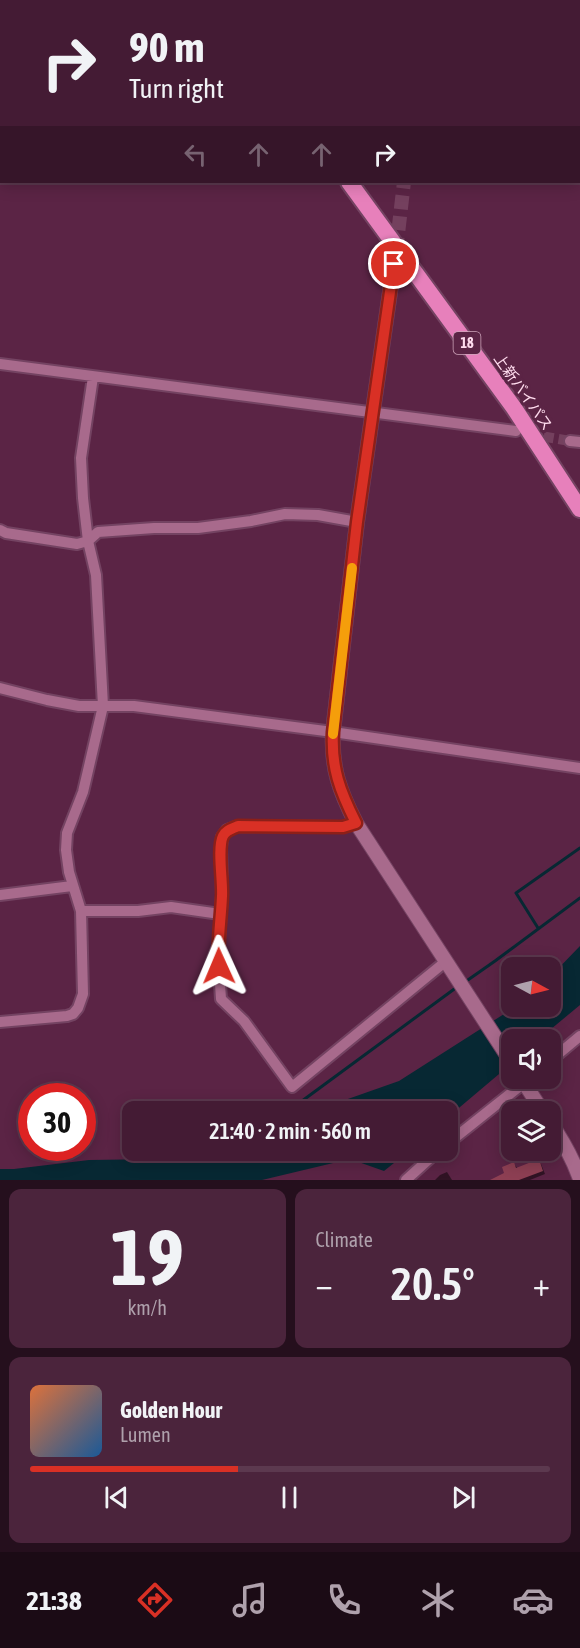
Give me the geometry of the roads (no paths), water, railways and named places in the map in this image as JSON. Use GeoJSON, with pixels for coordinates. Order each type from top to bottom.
{"type":"FeatureCollection","features":[{"type":"Feature","properties":{"kind":"highway","name":"上新バイパス"},"geometry":{"type":"LineString","coordinates":[[350,183],[514,408],[580,508]]}},
{"type":"Feature","properties":{"kind":"street"},"geometry":{"type":"LineString","coordinates":[[394,264],[357,522],[333,732],[333,762],[339,786],[356,823],[501,1047]]}},
{"type":"Feature","properties":{"kind":"street"},"geometry":{"type":"LineString","coordinates":[[0,364],[516,431]]}},
{"type":"Feature","properties":{"kind":"street"},"geometry":{"type":"LineString","coordinates":[[0,1022],[67,1017],[78,1008],[83,994],[81,911],[72,886],[66,850],[67,833],[83,792],[103,706],[96,575],[88,541],[81,458],[93,377]]}},
{"type":"Feature","properties":{"kind":"street"},"geometry":{"type":"LineString","coordinates":[[0,530],[77,544],[88,541],[98,532],[198,528],[285,514],[318,515],[357,522]]}},
{"type":"Feature","properties":{"kind":"street"},"geometry":{"type":"LineString","coordinates":[[0,688],[79,706],[134,706],[580,768]]}},
{"type":"Feature","properties":{"kind":"street"},"geometry":{"type":"LineString","coordinates":[[356,823],[343,827],[238,826],[227,830],[222,837],[220,847],[222,896],[218,954],[221,999],[244,1021],[292,1088],[447,966]]}},
{"type":"Feature","properties":{"kind":"street"},"geometry":{"type":"LineString","coordinates":[[0,895],[72,886]]}},
{"type":"Feature","properties":{"kind":"street"},"geometry":{"type":"LineString","coordinates":[[81,911],[138,911],[171,907],[220,914]]}},
{"type":"Feature","properties":{"kind":"street"},"geometry":{"type":"LineString","coordinates":[[561,1052],[580,1036]]}},
{"type":"Feature","properties":{"kind":"street"},"geometry":{"type":"LineString","coordinates":[[458,1135],[514,1089]]}},
{"type":"Feature","properties":{"kind":"street"},"geometry":{"type":"LineString","coordinates":[[561,1137],[573,1159],[580,1179]]}},
{"type":"Feature","properties":{"kind":"street"},"geometry":{"type":"LineString","coordinates":[[406,1180],[427,1161]]}},
{"type":"Feature","properties":{"kind":"water"},"geometry":{"type":"Polygon","coordinates":[[[580,946],[580,1005],[551,1029],[501,1029],[501,1072],[458,1109],[458,1101],[342,1101],[399,1081],[501,1016],[561,1017],[561,966],[580,946]]]}},
{"type":"Feature","properties":{"kind":"water"},"geometry":{"type":"Polygon","coordinates":[[[96,1160],[342,1161],[262,1180],[0,1180],[0,1169],[96,1160]]]}},
{"type":"Feature","properties":{"kind":"water"},"geometry":{"type":"Polygon","coordinates":[[[356,1161],[396,1161],[384,1171],[356,1161]]]}},
{"type":"Feature","properties":{"kind":"waterway"},"geometry":{"type":"LineString","coordinates":[[538,928],[516,893],[580,848]]}},
{"type":"Feature","properties":{"kind":"waterway"},"geometry":{"type":"LineString","coordinates":[[465,982],[580,898]]}},
{"type":"Feature","properties":{"kind":"waterway"},"geometry":{"type":"LineString","coordinates":[[302,1101],[457,987]]}},
{"type":"Feature","properties":{"kind":"tunnel"},"geometry":{"type":"LineString","coordinates":[[396,251],[404,183]]}},
{"type":"Feature","properties":{"kind":"tunnel"},"geometry":{"type":"LineString","coordinates":[[529,434],[570,441]]}}]}
